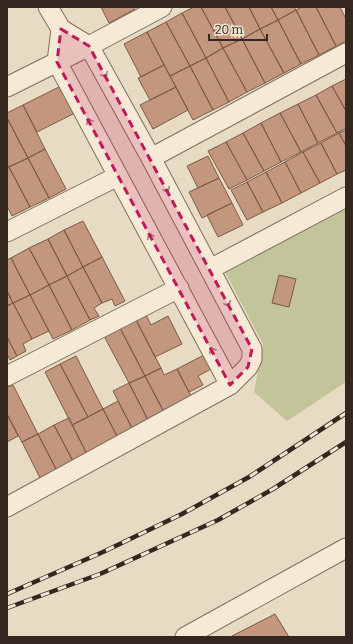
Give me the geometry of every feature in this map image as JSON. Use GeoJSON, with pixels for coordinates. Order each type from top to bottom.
{"type":"FeatureCollection","features":[{"type":"Feature","properties":{"kind":"street"},"geometry":{"type":"LineString","coordinates":[[7,507],[230,385],[248,367],[252,359],[252,349],[151,158],[89,46],[61,29],[48,7]]}},
{"type":"Feature","properties":{"kind":"street"},"geometry":{"type":"LineString","coordinates":[[7,87],[162,7]]}},
{"type":"Feature","properties":{"kind":"street"},"geometry":{"type":"LineString","coordinates":[[61,29],[57,62],[230,385]]}},
{"type":"Feature","properties":{"kind":"street"},"geometry":{"type":"LineString","coordinates":[[151,158],[346,53]]}},
{"type":"Feature","properties":{"kind":"street"},"geometry":{"type":"LineString","coordinates":[[7,232],[118,176]]}},
{"type":"Feature","properties":{"kind":"street"},"geometry":{"type":"LineString","coordinates":[[210,269],[346,197]]}},
{"type":"Feature","properties":{"kind":"street"},"geometry":{"type":"LineString","coordinates":[[7,376],[179,288]]}},
{"type":"Feature","properties":{"kind":"street"},"geometry":{"type":"LineString","coordinates":[[187,636],[346,548]]}},
{"type":"Feature","properties":{"kind":"highlighted area"},"geometry":{"type":"Polygon","coordinates":[[[61,29],[89,46],[252,349],[248,367],[230,385],[179,288],[57,62],[61,29]]]}},
{"type":"Feature","properties":{"kind":"green space"},"geometry":{"type":"Polygon","coordinates":[[[346,205],[346,382],[287,421],[254,392],[263,344],[225,272],[346,205]]]}},
{"type":"Feature","properties":{"kind":"building"},"geometry":{"type":"Polygon","coordinates":[[[101,7],[134,7],[135,9],[109,23],[101,7]]]}},
{"type":"Feature","properties":{"kind":"building"},"geometry":{"type":"Polygon","coordinates":[[[194,7],[201,7],[223,48],[206,58],[182,13],[194,7]]]}},
{"type":"Feature","properties":{"kind":"building"},"geometry":{"type":"Polygon","coordinates":[[[201,7],[225,7],[242,39],[223,48],[201,7]]]}},
{"type":"Feature","properties":{"kind":"building"},"geometry":{"type":"Polygon","coordinates":[[[225,7],[249,7],[260,29],[242,39],[225,7]]]}},
{"type":"Feature","properties":{"kind":"building"},"geometry":{"type":"Polygon","coordinates":[[[249,7],[271,7],[278,20],[260,29],[249,7]]]}},
{"type":"Feature","properties":{"kind":"building"},"geometry":{"type":"Polygon","coordinates":[[[271,7],[294,7],[296,10],[278,20],[271,7]]]}},
{"type":"Feature","properties":{"kind":"building"},"geometry":{"type":"Polygon","coordinates":[[[302,7],[316,7],[336,46],[319,55],[296,10],[302,7]]]}},
{"type":"Feature","properties":{"kind":"building"},"geometry":{"type":"Polygon","coordinates":[[[316,7],[340,7],[346,19],[346,41],[336,46],[316,7]]]}},
{"type":"Feature","properties":{"kind":"building"},"geometry":{"type":"Polygon","coordinates":[[[296,10],[319,55],[301,64],[278,20],[296,10]]]}},
{"type":"Feature","properties":{"kind":"building"},"geometry":{"type":"Polygon","coordinates":[[[182,13],[206,58],[190,66],[166,22],[182,13]]]}},
{"type":"Feature","properties":{"kind":"building"},"geometry":{"type":"Polygon","coordinates":[[[278,20],[301,64],[284,73],[260,29],[278,20]]]}},
{"type":"Feature","properties":{"kind":"building"},"geometry":{"type":"Polygon","coordinates":[[[166,22],[190,66],[170,76],[147,32],[166,22]]]}},
{"type":"Feature","properties":{"kind":"building"},"geometry":{"type":"Polygon","coordinates":[[[260,29],[284,73],[265,83],[242,39],[260,29]]]}},
{"type":"Feature","properties":{"kind":"building"},"geometry":{"type":"Polygon","coordinates":[[[147,32],[164,65],[141,77],[124,44],[147,32]]]}},
{"type":"Feature","properties":{"kind":"building"},"geometry":{"type":"Polygon","coordinates":[[[242,39],[265,83],[247,92],[223,48],[242,39]]]}},
{"type":"Feature","properties":{"kind":"building"},"geometry":{"type":"Polygon","coordinates":[[[223,48],[247,92],[229,102],[206,58],[223,48]]]}},
{"type":"Feature","properties":{"kind":"building"},"geometry":{"type":"Polygon","coordinates":[[[206,58],[229,102],[213,110],[190,66],[206,58]]]}},
{"type":"Feature","properties":{"kind":"building"},"geometry":{"type":"Polygon","coordinates":[[[164,65],[176,87],[150,100],[138,78],[164,65]]]}},
{"type":"Feature","properties":{"kind":"building"},"geometry":{"type":"Polygon","coordinates":[[[190,66],[213,110],[193,120],[170,76],[190,66]]]}},
{"type":"Feature","properties":{"kind":"building"},"geometry":{"type":"Polygon","coordinates":[[[346,79],[346,111],[332,86],[346,79]]]}},
{"type":"Feature","properties":{"kind":"building"},"geometry":{"type":"Polygon","coordinates":[[[61,86],[75,113],[37,132],[23,105],[61,86]]]}},
{"type":"Feature","properties":{"kind":"building"},"geometry":{"type":"Polygon","coordinates":[[[332,86],[346,111],[346,128],[337,133],[316,95],[332,86]]]}},
{"type":"Feature","properties":{"kind":"building"},"geometry":{"type":"Polygon","coordinates":[[[176,87],[188,110],[153,129],[140,105],[176,87]]]}},
{"type":"Feature","properties":{"kind":"building"},"geometry":{"type":"Polygon","coordinates":[[[316,95],[337,133],[318,143],[298,104],[316,95]]]}},
{"type":"Feature","properties":{"kind":"building"},"geometry":{"type":"Polygon","coordinates":[[[298,104],[318,143],[301,152],[280,113],[298,104]]]}},
{"type":"Feature","properties":{"kind":"building"},"geometry":{"type":"Polygon","coordinates":[[[23,105],[45,149],[28,158],[7,118],[7,113],[23,105]]]}},
{"type":"Feature","properties":{"kind":"building"},"geometry":{"type":"Polygon","coordinates":[[[280,113],[301,152],[281,162],[261,123],[280,113]]]}},
{"type":"Feature","properties":{"kind":"building"},"geometry":{"type":"Polygon","coordinates":[[[7,118],[28,158],[9,167],[7,164],[7,118]]]}},
{"type":"Feature","properties":{"kind":"building"},"geometry":{"type":"Polygon","coordinates":[[[261,123],[281,162],[264,171],[243,133],[261,123]]]}},
{"type":"Feature","properties":{"kind":"building"},"geometry":{"type":"Polygon","coordinates":[[[346,130],[346,146],[339,133],[346,130]]]}},
{"type":"Feature","properties":{"kind":"building"},"geometry":{"type":"Polygon","coordinates":[[[243,133],[264,171],[247,180],[226,142],[243,133]]]}},
{"type":"Feature","properties":{"kind":"building"},"geometry":{"type":"Polygon","coordinates":[[[339,133],[346,146],[346,170],[337,174],[321,143],[339,133]]]}},
{"type":"Feature","properties":{"kind":"building"},"geometry":{"type":"Polygon","coordinates":[[[226,142],[247,180],[229,189],[208,151],[226,142]]]}},
{"type":"Feature","properties":{"kind":"building"},"geometry":{"type":"Polygon","coordinates":[[[321,143],[337,174],[320,183],[303,152],[321,143]]]}},
{"type":"Feature","properties":{"kind":"building"},"geometry":{"type":"Polygon","coordinates":[[[45,149],[66,189],[49,198],[28,158],[45,149]]]}},
{"type":"Feature","properties":{"kind":"building"},"geometry":{"type":"Polygon","coordinates":[[[303,152],[320,183],[301,193],[285,162],[303,152]]]}},
{"type":"Feature","properties":{"kind":"building"},"geometry":{"type":"Polygon","coordinates":[[[208,156],[219,178],[198,188],[187,166],[208,156]]]}},
{"type":"Feature","properties":{"kind":"building"},"geometry":{"type":"Polygon","coordinates":[[[28,158],[49,198],[30,207],[9,167],[28,158]]]}},
{"type":"Feature","properties":{"kind":"building"},"geometry":{"type":"Polygon","coordinates":[[[285,162],[301,193],[282,203],[266,172],[285,162]]]}},
{"type":"Feature","properties":{"kind":"building"},"geometry":{"type":"Polygon","coordinates":[[[9,167],[30,207],[12,216],[7,206],[7,168],[9,167]]]}},
{"type":"Feature","properties":{"kind":"building"},"geometry":{"type":"Polygon","coordinates":[[[266,172],[282,203],[263,212],[247,182],[266,172]]]}},
{"type":"Feature","properties":{"kind":"building"},"geometry":{"type":"Polygon","coordinates":[[[219,178],[232,203],[202,218],[189,192],[219,178]]]}},
{"type":"Feature","properties":{"kind":"building"},"geometry":{"type":"Polygon","coordinates":[[[247,182],[263,212],[247,220],[231,190],[247,182]]]}},
{"type":"Feature","properties":{"kind":"building"},"geometry":{"type":"Polygon","coordinates":[[[232,203],[243,225],[218,237],[207,215],[232,203]]]}},
{"type":"Feature","properties":{"kind":"building"},"geometry":{"type":"Polygon","coordinates":[[[83,221],[102,257],[83,267],[64,230],[83,221]]]}},
{"type":"Feature","properties":{"kind":"building"},"geometry":{"type":"Polygon","coordinates":[[[64,230],[83,267],[67,276],[48,239],[64,230]]]}},
{"type":"Feature","properties":{"kind":"building"},"geometry":{"type":"Polygon","coordinates":[[[48,239],[67,276],[49,285],[29,248],[48,239]]]}},
{"type":"Feature","properties":{"kind":"building"},"geometry":{"type":"Polygon","coordinates":[[[29,248],[49,285],[30,295],[11,258],[29,248]]]}},
{"type":"Feature","properties":{"kind":"building"},"geometry":{"type":"Polygon","coordinates":[[[102,257],[125,301],[115,306],[112,299],[102,303],[83,267],[102,257]]]}},
{"type":"Feature","properties":{"kind":"building"},"geometry":{"type":"Polygon","coordinates":[[[11,258],[30,295],[13,303],[7,291],[7,260],[11,258]]]}},
{"type":"Feature","properties":{"kind":"building"},"geometry":{"type":"Polygon","coordinates":[[[83,267],[102,303],[94,308],[99,316],[90,320],[67,276],[83,267]]]}},
{"type":"Feature","properties":{"kind":"building"},"geometry":{"type":"Polygon","coordinates":[[[279,275],[296,279],[289,307],[272,303],[279,275]]]}},
{"type":"Feature","properties":{"kind":"building"},"geometry":{"type":"Polygon","coordinates":[[[67,276],[90,320],[72,330],[49,285],[67,276]]]}},
{"type":"Feature","properties":{"kind":"building"},"geometry":{"type":"Polygon","coordinates":[[[49,285],[72,330],[53,339],[30,295],[49,285]]]}},
{"type":"Feature","properties":{"kind":"building"},"geometry":{"type":"Polygon","coordinates":[[[7,291],[13,303],[7,306],[7,291]]]}},
{"type":"Feature","properties":{"kind":"building"},"geometry":{"type":"Polygon","coordinates":[[[30,295],[49,331],[32,339],[13,303],[30,295]]]}},
{"type":"Feature","properties":{"kind":"building"},"geometry":{"type":"Polygon","coordinates":[[[13,303],[32,339],[23,344],[26,351],[17,356],[7,337],[7,306],[13,303]]]}},
{"type":"Feature","properties":{"kind":"building"},"geometry":{"type":"Polygon","coordinates":[[[146,315],[151,325],[168,316],[182,344],[155,357],[136,320],[146,315]]]}},
{"type":"Feature","properties":{"kind":"building"},"geometry":{"type":"Polygon","coordinates":[[[136,320],[161,368],[145,376],[120,328],[136,320]]]}},
{"type":"Feature","properties":{"kind":"building"},"geometry":{"type":"Polygon","coordinates":[[[120,328],[145,376],[129,383],[104,336],[120,328]]]}},
{"type":"Feature","properties":{"kind":"building"},"geometry":{"type":"Polygon","coordinates":[[[7,337],[17,356],[10,360],[7,354],[7,337]]]}},
{"type":"Feature","properties":{"kind":"building"},"geometry":{"type":"Polygon","coordinates":[[[204,355],[211,369],[198,376],[203,385],[189,392],[177,369],[204,355]]]}},
{"type":"Feature","properties":{"kind":"building"},"geometry":{"type":"Polygon","coordinates":[[[76,356],[103,409],[88,417],[60,364],[76,356]]]}},
{"type":"Feature","properties":{"kind":"building"},"geometry":{"type":"Polygon","coordinates":[[[60,364],[88,417],[72,425],[45,372],[60,364]]]}},
{"type":"Feature","properties":{"kind":"building"},"geometry":{"type":"Polygon","coordinates":[[[161,368],[164,375],[177,369],[194,402],[166,416],[145,376],[161,368]]]}},
{"type":"Feature","properties":{"kind":"building"},"geometry":{"type":"Polygon","coordinates":[[[145,376],[166,416],[150,424],[129,383],[145,376]]]}},
{"type":"Feature","properties":{"kind":"building"},"geometry":{"type":"Polygon","coordinates":[[[129,383],[150,424],[134,432],[113,391],[129,383]]]}},
{"type":"Feature","properties":{"kind":"building"},"geometry":{"type":"Polygon","coordinates":[[[13,385],[38,434],[22,442],[7,414],[7,387],[13,385]]]}},
{"type":"Feature","properties":{"kind":"building"},"geometry":{"type":"Polygon","coordinates":[[[118,401],[134,432],[119,440],[103,409],[118,401]]]}},
{"type":"Feature","properties":{"kind":"building"},"geometry":{"type":"Polygon","coordinates":[[[103,409],[119,440],[88,456],[72,425],[103,409]]]}},
{"type":"Feature","properties":{"kind":"building"},"geometry":{"type":"Polygon","coordinates":[[[7,414],[18,436],[7,442],[7,414]]]}},
{"type":"Feature","properties":{"kind":"building"},"geometry":{"type":"Polygon","coordinates":[[[69,418],[88,456],[74,463],[54,425],[69,418]]]}},
{"type":"Feature","properties":{"kind":"building"},"geometry":{"type":"Polygon","coordinates":[[[54,425],[74,463],[57,471],[38,434],[54,425]]]}},
{"type":"Feature","properties":{"kind":"building"},"geometry":{"type":"Polygon","coordinates":[[[38,434],[57,471],[41,480],[22,442],[38,434]]]}},
{"type":"Feature","properties":{"kind":"building"},"geometry":{"type":"Polygon","coordinates":[[[275,614],[289,637],[230,637],[275,614]]]}},
{"type":"Feature","properties":{"kind":"railway"},"geometry":{"type":"LineString","coordinates":[[7,594],[103,552],[182,514],[249,477],[346,413]]}},
{"type":"Feature","properties":{"kind":"railway"},"geometry":{"type":"LineString","coordinates":[[7,608],[100,574],[218,520],[273,489],[346,442]]}}]}
